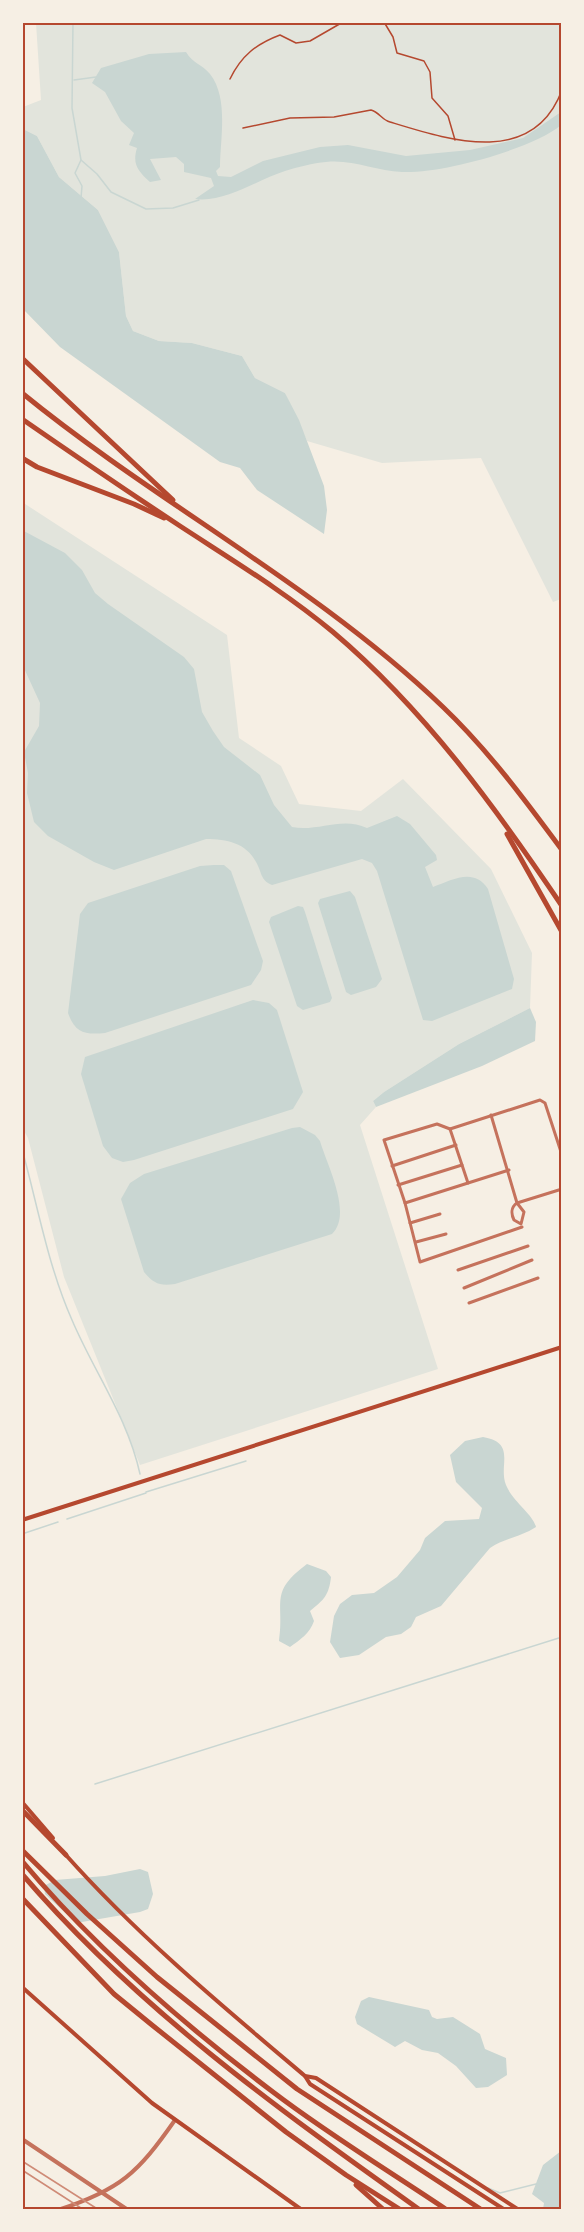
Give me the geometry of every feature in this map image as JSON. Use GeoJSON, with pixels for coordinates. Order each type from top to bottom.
{"type":"FeatureCollection","features":[{"type":"Feature","properties":{"kind":"highway"},"geometry":{"type":"LineString","coordinates":[[22,358],[189,516]]}},
{"type":"Feature","properties":{"kind":"highway"},"geometry":{"type":"LineString","coordinates":[[22,393],[68,431],[338,618],[436,700],[521,795],[561,850]]}},
{"type":"Feature","properties":{"kind":"highway"},"geometry":{"type":"LineString","coordinates":[[22,418],[300,607],[363,659],[446,748],[561,906]]}},
{"type":"Feature","properties":{"kind":"highway"},"geometry":{"type":"LineString","coordinates":[[22,458],[37,467],[134,504],[179,525]]}},
{"type":"Feature","properties":{"kind":"highway"},"geometry":{"type":"LineString","coordinates":[[496,814],[561,932]]}},
{"type":"Feature","properties":{"kind":"highway"},"geometry":{"type":"LineString","coordinates":[[22,1810],[66,1855]]}},
{"type":"Feature","properties":{"kind":"highway"},"geometry":{"type":"LineString","coordinates":[[22,1850],[87,1914],[157,1977],[297,2089],[482,2210]]}},
{"type":"Feature","properties":{"kind":"highway"},"geometry":{"type":"LineString","coordinates":[[22,1861],[46,1889],[128,1970],[205,2038],[274,2094],[447,2210]]}},
{"type":"Feature","properties":{"kind":"highway"},"geometry":{"type":"LineString","coordinates":[[22,1874],[110,1967],[182,2031],[241,2080],[420,2210]]}},
{"type":"Feature","properties":{"kind":"highway"},"geometry":{"type":"LineString","coordinates":[[22,1898],[114,1994],[286,2132],[346,2175],[401,2210]]}},
{"type":"Feature","properties":{"kind":"highway"},"geometry":{"type":"LineString","coordinates":[[346,2175],[384,2210]]}},
{"type":"Feature","properties":{"kind":"main road"},"geometry":{"type":"LineString","coordinates":[[22,1520],[561,1347]]}},
{"type":"Feature","properties":{"kind":"main road"},"geometry":{"type":"LineString","coordinates":[[22,1802],[66,1855],[135,1927],[213,2000],[305,2076],[310,2084],[505,2210]]}},
{"type":"Feature","properties":{"kind":"main road"},"geometry":{"type":"LineString","coordinates":[[22,1987],[116,2073],[175,2120],[302,2210]]}},
{"type":"Feature","properties":{"kind":"main road"},"geometry":{"type":"LineString","coordinates":[[305,2076],[316,2078],[519,2210]]}},
{"type":"Feature","properties":{"kind":"street"},"geometry":{"type":"LineString","coordinates":[[522,1227],[420,1262],[405,1203],[384,1140],[437,1124],[450,1129],[542,1101],[561,1155]]}},
{"type":"Feature","properties":{"kind":"street"},"geometry":{"type":"LineString","coordinates":[[491,1115],[517,1203],[524,1212],[521,1224],[513,1217],[513,1207],[517,1203],[561,1189]]}},
{"type":"Feature","properties":{"kind":"street"},"geometry":{"type":"LineString","coordinates":[[450,1129],[468,1183]]}},
{"type":"Feature","properties":{"kind":"street"},"geometry":{"type":"LineString","coordinates":[[392,1166],[456,1145]]}},
{"type":"Feature","properties":{"kind":"street"},"geometry":{"type":"LineString","coordinates":[[398,1185],[462,1165]]}},
{"type":"Feature","properties":{"kind":"street"},"geometry":{"type":"LineString","coordinates":[[405,1203],[509,1170]]}},
{"type":"Feature","properties":{"kind":"street"},"geometry":{"type":"LineString","coordinates":[[410,1223],[440,1214]]}},
{"type":"Feature","properties":{"kind":"street"},"geometry":{"type":"LineString","coordinates":[[415,1242],[446,1234]]}},
{"type":"Feature","properties":{"kind":"street"},"geometry":{"type":"LineString","coordinates":[[458,1270],[528,1246]]}},
{"type":"Feature","properties":{"kind":"street"},"geometry":{"type":"LineString","coordinates":[[464,1288],[532,1260]]}},
{"type":"Feature","properties":{"kind":"street"},"geometry":{"type":"LineString","coordinates":[[469,1303],[538,1278]]}},
{"type":"Feature","properties":{"kind":"street"},"geometry":{"type":"LineString","coordinates":[[58,2210],[104,2193],[132,2175],[152,2153],[175,2120]]}},
{"type":"Feature","properties":{"kind":"street"},"geometry":{"type":"LineString","coordinates":[[22,2139],[128,2210]]}},
{"type":"Feature","properties":{"kind":"path"},"geometry":{"type":"LineString","coordinates":[[230,79],[238,63],[248,51],[267,40],[280,35],[296,43],[310,41],[343,22]]}},
{"type":"Feature","properties":{"kind":"path"},"geometry":{"type":"LineString","coordinates":[[384,22],[393,37],[398,53],[424,61],[430,72],[432,98],[448,116],[456,140]]}},
{"type":"Feature","properties":{"kind":"path"},"geometry":{"type":"LineString","coordinates":[[243,128],[290,118],[334,117],[371,110],[388,122],[456,140],[483,143],[511,139],[545,118],[556,105],[561,90]]}},
{"type":"Feature","properties":{"kind":"shaded area"},"geometry":{"type":"Polygon","coordinates":[[[36,23],[561,23],[561,599],[553,602],[481,458],[382,463],[307,441],[285,393],[255,378],[242,356],[192,343],[159,341],[133,331],[126,316],[119,252],[98,210],[59,177],[37,136],[23,129],[23,107],[41,100],[36,23]]]}},
{"type":"Feature","properties":{"kind":"shaded area"},"geometry":{"type":"Polygon","coordinates":[[[186,52],[210,74],[220,95],[222,119],[220,167],[216,171],[218,176],[231,177],[263,161],[320,147],[348,145],[406,156],[470,150],[523,138],[561,112],[561,125],[530,143],[508,151],[439,169],[402,172],[345,162],[321,163],[285,171],[218,198],[195,199],[214,186],[211,178],[184,172],[184,164],[176,157],[150,159],[161,180],[150,182],[137,167],[135,159],[137,148],[129,145],[134,133],[121,121],[105,92],[92,83],[101,68],[149,54],[186,52]]]}},
{"type":"Feature","properties":{"kind":"shaded area"},"geometry":{"type":"Polygon","coordinates":[[[23,129],[37,136],[59,177],[98,210],[119,252],[126,316],[133,331],[159,341],[192,343],[242,356],[255,378],[285,393],[299,420],[324,486],[327,510],[324,534],[257,490],[240,468],[220,462],[60,347],[23,309],[23,129]]]}},
{"type":"Feature","properties":{"kind":"shaded area"},"geometry":{"type":"Polygon","coordinates":[[[22,502],[227,635],[239,738],[281,766],[299,804],[361,811],[403,779],[491,869],[532,953],[530,1008],[459,1044],[384,1092],[373,1101],[376,1107],[360,1125],[438,1369],[140,1465],[64,1277],[28,1138],[23,1129],[22,502]]]}},
{"type":"Feature","properties":{"kind":"shaded area"},"geometry":{"type":"Polygon","coordinates":[[[22,530],[65,553],[82,570],[95,593],[184,657],[194,669],[202,712],[213,731],[224,747],[260,775],[274,805],[292,827],[311,828],[348,823],[367,828],[397,816],[410,824],[436,855],[437,860],[425,867],[433,887],[462,877],[476,878],[482,882],[488,889],[514,979],[512,989],[432,1021],[423,1020],[377,871],[372,863],[362,859],[272,885],[263,878],[256,862],[247,850],[228,841],[206,839],[114,870],[94,862],[48,836],[34,822],[27,793],[28,773],[24,752],[39,726],[40,703],[23,666],[22,530]]]}},
{"type":"Feature","properties":{"kind":"shaded area"},"geometry":{"type":"Polygon","coordinates":[[[224,865],[231,871],[263,961],[261,970],[251,985],[105,1033],[92,1034],[78,1029],[68,1013],[80,914],[88,903],[200,866],[224,865]]]}},
{"type":"Feature","properties":{"kind":"shaded area"},"geometry":{"type":"Polygon","coordinates":[[[350,891],[355,897],[382,979],[376,987],[351,995],[346,992],[318,903],[320,899],[350,891]]]}},
{"type":"Feature","properties":{"kind":"shaded area"},"geometry":{"type":"Polygon","coordinates":[[[298,906],[303,907],[305,912],[332,998],[330,1002],[303,1010],[297,1006],[269,922],[271,917],[298,906]]]}},
{"type":"Feature","properties":{"kind":"shaded area"},"geometry":{"type":"Polygon","coordinates":[[[253,1000],[269,1003],[277,1010],[303,1092],[293,1109],[134,1160],[123,1162],[112,1158],[103,1146],[81,1074],[85,1057],[253,1000]]]}},
{"type":"Feature","properties":{"kind":"shaded area"},"geometry":{"type":"Polygon","coordinates":[[[530,1008],[536,1022],[535,1041],[482,1066],[376,1107],[373,1101],[384,1092],[459,1044],[530,1008]]]}},
{"type":"Feature","properties":{"kind":"shaded area"},"geometry":{"type":"Polygon","coordinates":[[[300,1127],[315,1135],[320,1141],[336,1189],[340,1214],[338,1225],[332,1234],[175,1284],[165,1285],[154,1282],[144,1272],[121,1199],[130,1183],[144,1174],[300,1127]]]}},
{"type":"Feature","properties":{"kind":"shaded area"},"geometry":{"type":"Polygon","coordinates":[[[483,1437],[500,1444],[504,1456],[506,1485],[536,1527],[490,1548],[441,1606],[416,1617],[411,1627],[401,1634],[386,1637],[359,1655],[340,1658],[330,1642],[334,1616],[340,1604],[352,1595],[374,1593],[397,1577],[420,1550],[425,1538],[445,1521],[479,1519],[482,1508],[456,1482],[450,1455],[465,1441],[483,1437]]]}},
{"type":"Feature","properties":{"kind":"shaded area"},"geometry":{"type":"Polygon","coordinates":[[[307,1564],[326,1571],[331,1577],[329,1588],[325,1597],[310,1611],[314,1621],[310,1629],[290,1647],[279,1641],[281,1599],[287,1583],[307,1564]]]}},
{"type":"Feature","properties":{"kind":"shaded area"},"geometry":{"type":"Polygon","coordinates":[[[140,1869],[148,1872],[153,1894],[148,1909],[140,1912],[76,1923],[45,1894],[44,1886],[55,1880],[105,1876],[140,1869]]]}},
{"type":"Feature","properties":{"kind":"shaded area"},"geometry":{"type":"Polygon","coordinates":[[[369,1997],[429,2010],[432,2017],[437,2019],[453,2017],[480,2034],[485,2049],[506,2058],[507,2075],[488,2087],[476,2088],[456,2066],[438,2053],[422,2050],[405,2041],[395,2047],[357,2024],[355,2017],[361,2001],[369,1997]]]}},
{"type":"Feature","properties":{"kind":"shaded area"},"geometry":{"type":"Polygon","coordinates":[[[561,2151],[561,2209],[543,2209],[544,2203],[532,2194],[543,2165],[561,2151]]]}},
{"type":"Feature","properties":{"kind":"waterway"},"geometry":{"type":"LineString","coordinates":[[73,22],[72,108],[81,160],[75,173],[82,186],[81,198]]}},
{"type":"Feature","properties":{"kind":"waterway"},"geometry":{"type":"LineString","coordinates":[[74,80],[96,77]]}},
{"type":"Feature","properties":{"kind":"waterway"},"geometry":{"type":"LineString","coordinates":[[81,160],[97,174],[111,192],[146,209],[173,208],[199,200]]}},
{"type":"Feature","properties":{"kind":"waterway"},"geometry":{"type":"LineString","coordinates":[[22,1149],[56,1279],[81,1339],[119,1414],[135,1453],[140,1474]]}},
{"type":"Feature","properties":{"kind":"waterway"},"geometry":{"type":"LineString","coordinates":[[146,1492],[246,1461]]}},
{"type":"Feature","properties":{"kind":"waterway"},"geometry":{"type":"LineString","coordinates":[[67,1519],[146,1493]]}},
{"type":"Feature","properties":{"kind":"waterway"},"geometry":{"type":"LineString","coordinates":[[22,1534],[58,1522]]}},
{"type":"Feature","properties":{"kind":"waterway"},"geometry":{"type":"LineString","coordinates":[[95,1784],[562,1637]]}},
{"type":"Feature","properties":{"kind":"waterway"},"geometry":{"type":"LineString","coordinates":[[488,2188],[500,2193],[536,2184]]}},
{"type":"Feature","properties":{"kind":"tram line"},"geometry":{"type":"LineString","coordinates":[[22,2170],[84,2210]]}},
{"type":"Feature","properties":{"kind":"railway"},"geometry":{"type":"LineString","coordinates":[[22,2161],[99,2210]]}}]}
